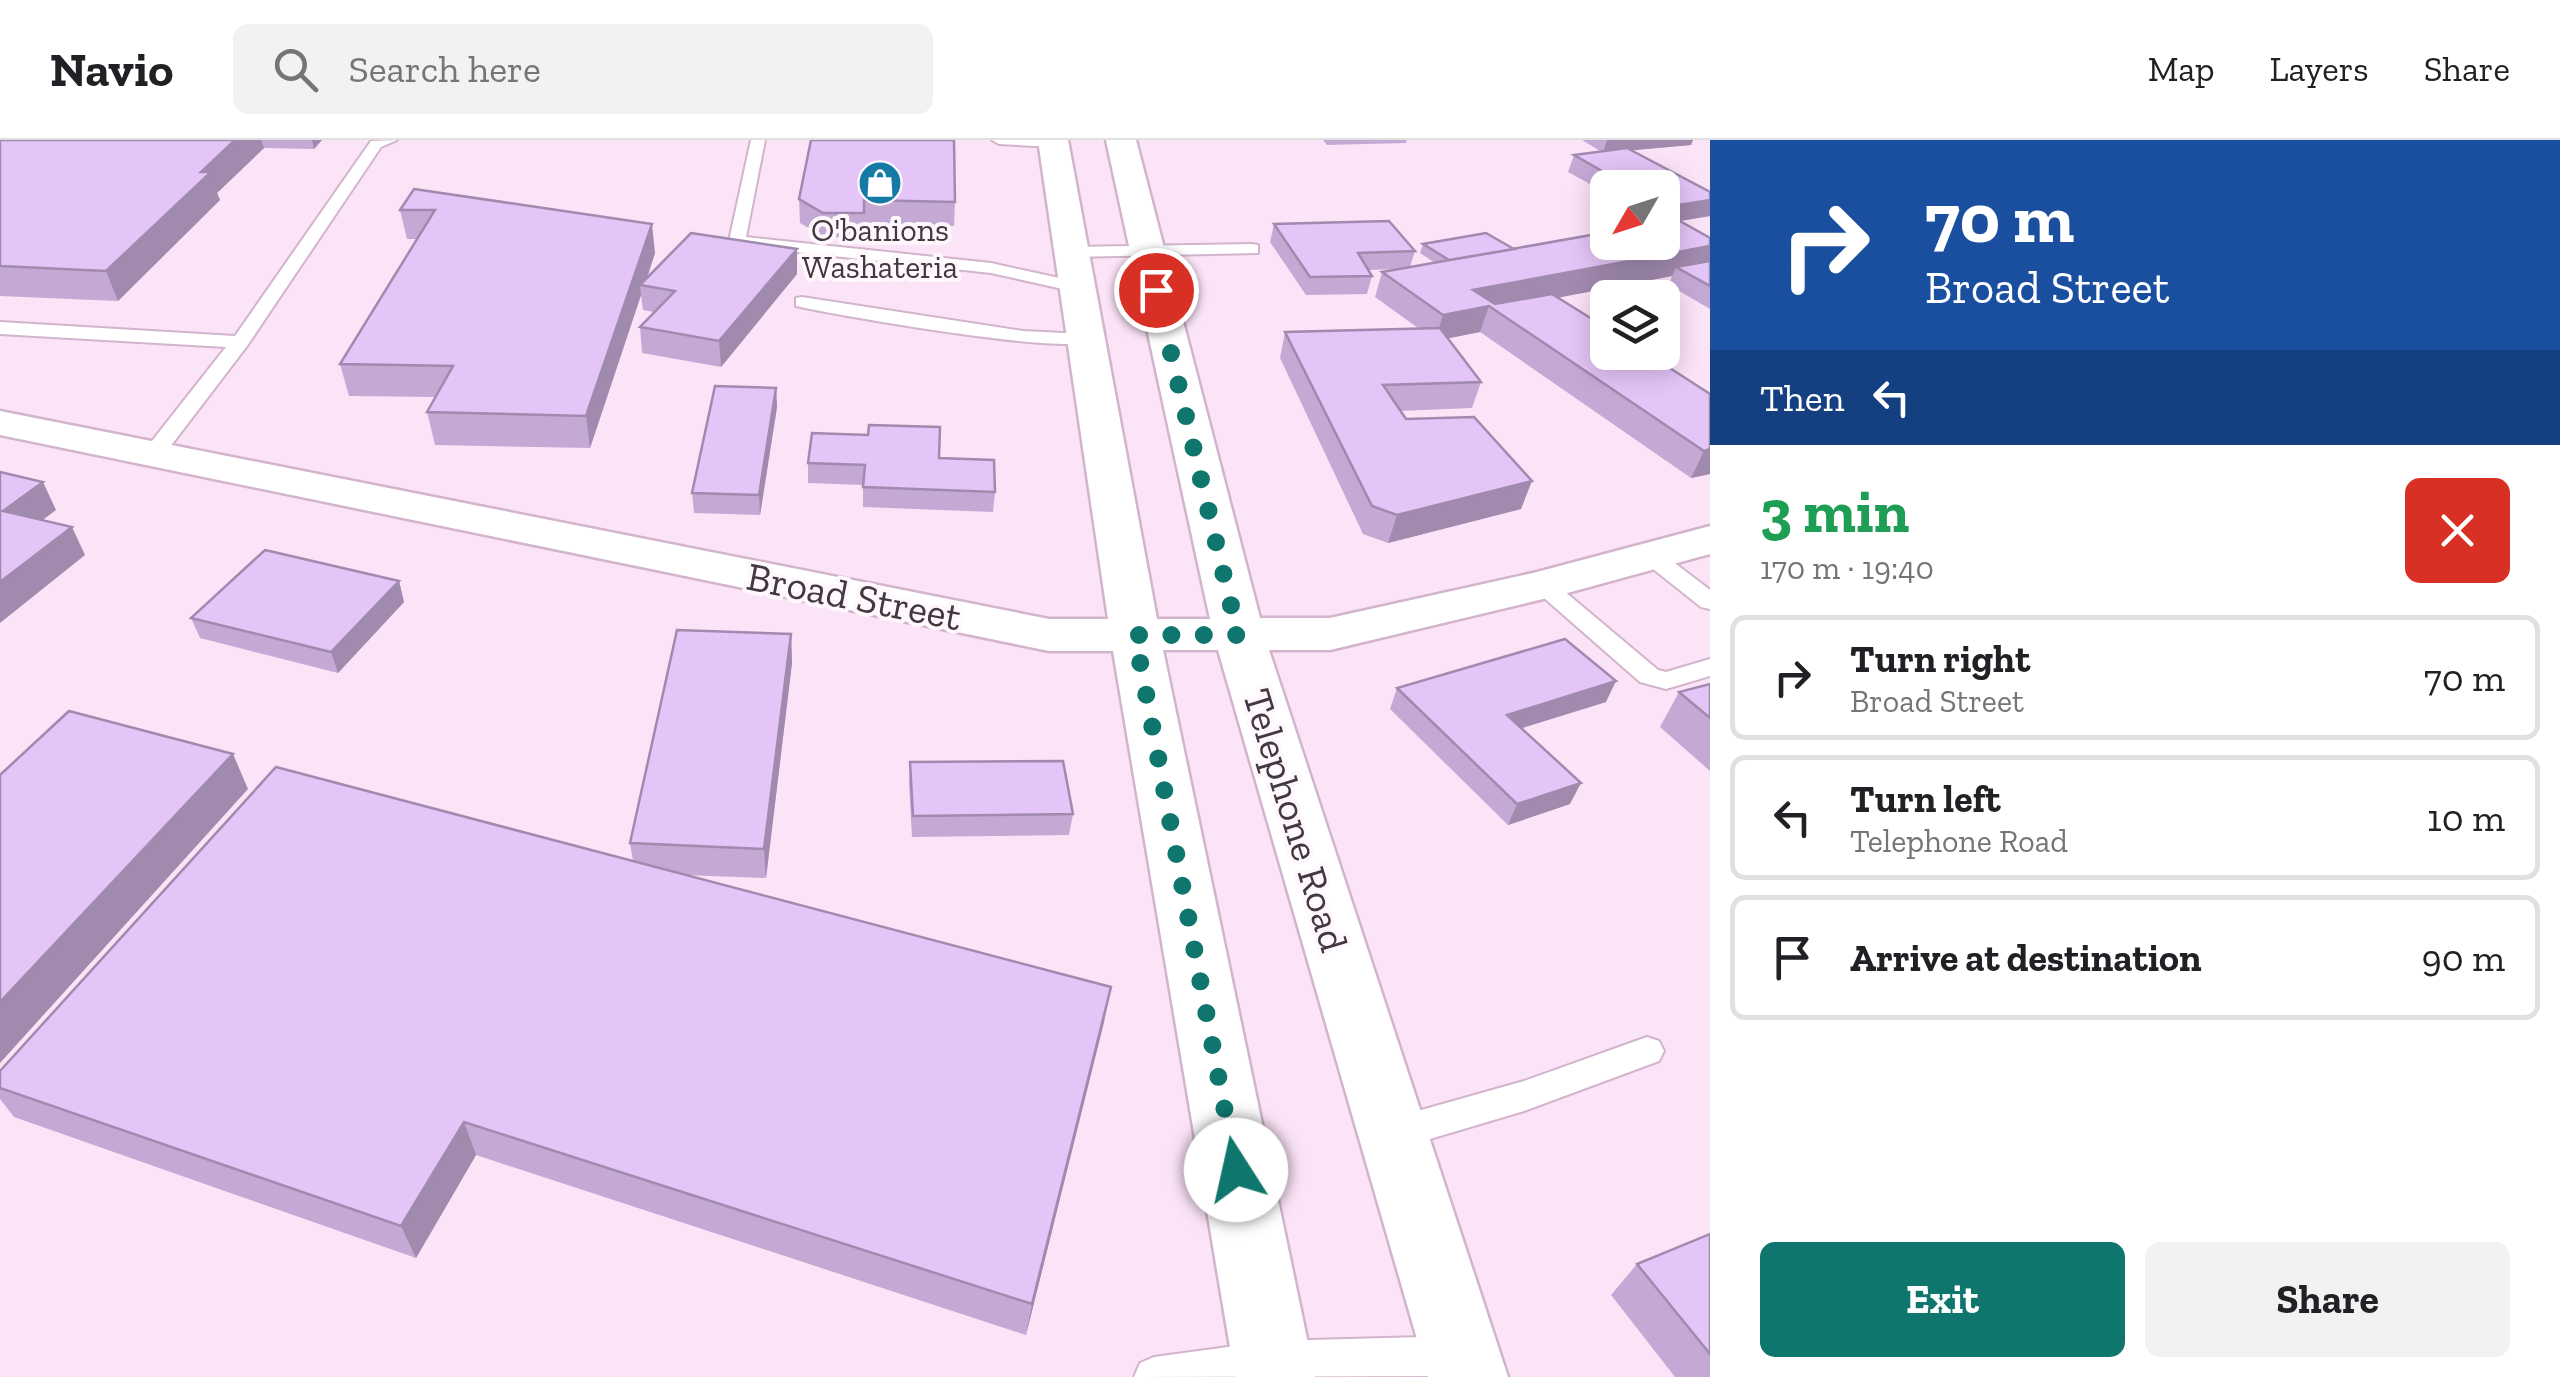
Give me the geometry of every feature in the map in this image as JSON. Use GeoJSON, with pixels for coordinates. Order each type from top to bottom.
{"type":"FeatureCollection","features":[{"type":"Feature","properties":{"kind":"main road","name":"Telephone Road"},"geometry":{"type":"LineString","coordinates":[[1120,140],[1238,635],[1465,1366]]}},
{"type":"Feature","properties":{"kind":"main road"},"geometry":{"type":"LineString","coordinates":[[1054,141],[1135,635],[1273,1369]]}},
{"type":"Feature","properties":{"kind":"main road","name":"Broad Street"},"geometry":{"type":"LineString","coordinates":[[0,423],[1048,636],[1330,634],[1543,586],[1710,540]]}},
{"type":"Feature","properties":{"kind":"lane"},"geometry":{"type":"LineString","coordinates":[[152,456],[240,342],[376,144],[390,140]]}},
{"type":"Feature","properties":{"kind":"lane"},"geometry":{"type":"LineString","coordinates":[[758,140],[736,241],[991,268],[1074,270],[1147,251],[1252,249]]}},
{"type":"Feature","properties":{"kind":"lane"},"geometry":{"type":"LineString","coordinates":[[1000,140],[1054,141]]}},
{"type":"Feature","properties":{"kind":"lane"},"geometry":{"type":"LineString","coordinates":[[802,302],[1023,337],[1086,340]]}},
{"type":"Feature","properties":{"kind":"lane"},"geometry":{"type":"LineString","coordinates":[[0,328],[240,342]]}},
{"type":"Feature","properties":{"kind":"lane"},"geometry":{"type":"LineString","coordinates":[[1650,556],[1710,602]]}},
{"type":"Feature","properties":{"kind":"lane"},"geometry":{"type":"LineString","coordinates":[[1543,586],[1649,676],[1666,681],[1710,668]]}},
{"type":"Feature","properties":{"kind":"lane"},"geometry":{"type":"LineString","coordinates":[[1393,1134],[1524,1096],[1647,1051]]}},
{"type":"Feature","properties":{"kind":"lane"},"geometry":{"type":"LineString","coordinates":[[1154,1377],[1273,1369],[1465,1366]]}},
{"type":"Feature","properties":{"kind":"building"},"geometry":{"type":"Polygon","coordinates":[[[0,140],[235,140],[201,172],[211,172],[106,271],[0,266],[0,140]]]}},
{"type":"Feature","properties":{"kind":"building","name":"O'banions Washateria"},"geometry":{"type":"Polygon","coordinates":[[[811,140],[954,140],[955,202],[864,200],[864,213],[823,213],[799,199],[811,140]]]}},
{"type":"Feature","properties":{"kind":"building"},"geometry":{"type":"Polygon","coordinates":[[[1627,148],[1668,170],[1600,170],[1574,155],[1627,148]]]}},
{"type":"Feature","properties":{"kind":"building"},"geometry":{"type":"Polygon","coordinates":[[[1680,176],[1710,192],[1710,200],[1680,205],[1680,176]]]}},
{"type":"Feature","properties":{"kind":"building"},"geometry":{"type":"Polygon","coordinates":[[[414,189],[652,224],[586,416],[427,412],[453,366],[340,364],[435,210],[400,210],[414,189]]]}},
{"type":"Feature","properties":{"kind":"building"},"geometry":{"type":"Polygon","coordinates":[[[1389,221],[1415,251],[1358,253],[1372,276],[1310,277],[1274,224],[1389,221]]]}},
{"type":"Feature","properties":{"kind":"building"},"geometry":{"type":"Polygon","coordinates":[[[1680,221],[1710,238],[1710,246],[1680,252],[1680,221]]]}},
{"type":"Feature","properties":{"kind":"building"},"geometry":{"type":"Polygon","coordinates":[[[691,233],[797,249],[719,341],[640,327],[675,291],[640,285],[691,233]]]}},
{"type":"Feature","properties":{"kind":"building"},"geometry":{"type":"Polygon","coordinates":[[[1486,233],[1514,249],[1449,260],[1423,244],[1486,233]]]}},
{"type":"Feature","properties":{"kind":"building"},"geometry":{"type":"Polygon","coordinates":[[[1590,235],[1590,260],[1635,260],[1473,290],[1495,304],[1552,294],[1590,318],[1590,370],[1673,370],[1710,394],[1710,449],[1704,451],[1489,306],[1443,315],[1382,272],[1590,235]]]}},
{"type":"Feature","properties":{"kind":"building"},"geometry":{"type":"Polygon","coordinates":[[[1710,261],[1710,286],[1676,267],[1710,261]]]}},
{"type":"Feature","properties":{"kind":"building"},"geometry":{"type":"Polygon","coordinates":[[[1440,328],[1481,382],[1383,385],[1406,419],[1474,417],[1532,481],[1397,515],[1372,506],[1285,332],[1440,328]]]}},
{"type":"Feature","properties":{"kind":"building"},"geometry":{"type":"Polygon","coordinates":[[[715,386],[776,388],[759,495],[692,493],[715,386]]]}},
{"type":"Feature","properties":{"kind":"building"},"geometry":{"type":"Polygon","coordinates":[[[869,425],[940,427],[939,458],[994,460],[995,492],[863,487],[865,465],[808,463],[812,433],[868,435],[869,425]]]}},
{"type":"Feature","properties":{"kind":"building"},"geometry":{"type":"Polygon","coordinates":[[[0,472],[43,482],[3,511],[72,527],[0,582],[0,472]]]}},
{"type":"Feature","properties":{"kind":"building"},"geometry":{"type":"Polygon","coordinates":[[[265,550],[399,581],[331,652],[191,618],[265,550]]]}},
{"type":"Feature","properties":{"kind":"building"},"geometry":{"type":"Polygon","coordinates":[[[677,630],[791,634],[764,849],[630,843],[677,630]]]}},
{"type":"Feature","properties":{"kind":"building"},"geometry":{"type":"Polygon","coordinates":[[[1565,639],[1616,681],[1507,715],[1581,783],[1517,804],[1397,688],[1565,639]]]}},
{"type":"Feature","properties":{"kind":"building"},"geometry":{"type":"Polygon","coordinates":[[[1710,684],[1710,718],[1679,692],[1710,684]]]}},
{"type":"Feature","properties":{"kind":"building"},"geometry":{"type":"Polygon","coordinates":[[[69,711],[233,754],[0,1002],[0,775],[69,711]]]}},
{"type":"Feature","properties":{"kind":"building"},"geometry":{"type":"Polygon","coordinates":[[[1063,761],[1073,814],[913,816],[910,762],[1063,761]]]}},
{"type":"Feature","properties":{"kind":"building"},"geometry":{"type":"Polygon","coordinates":[[[276,767],[1111,987],[1032,1304],[464,1122],[401,1226],[0,1088],[0,1071],[276,767]]]}},
{"type":"Feature","properties":{"kind":"building"},"geometry":{"type":"Polygon","coordinates":[[[1710,1234],[1710,1354],[1637,1264],[1710,1234]]]}},
{"type":"Feature","properties":{"kind":"place","name":"O'banions Washateria"},"geometry":{"type":"Point","coordinates":[880,183]}},
{"type":"Feature","properties":{"kind":"route"},"geometry":{"type":"LineString","coordinates":[[1156,290],[1238,635],[1135,635],[1236,1170]]}}]}
